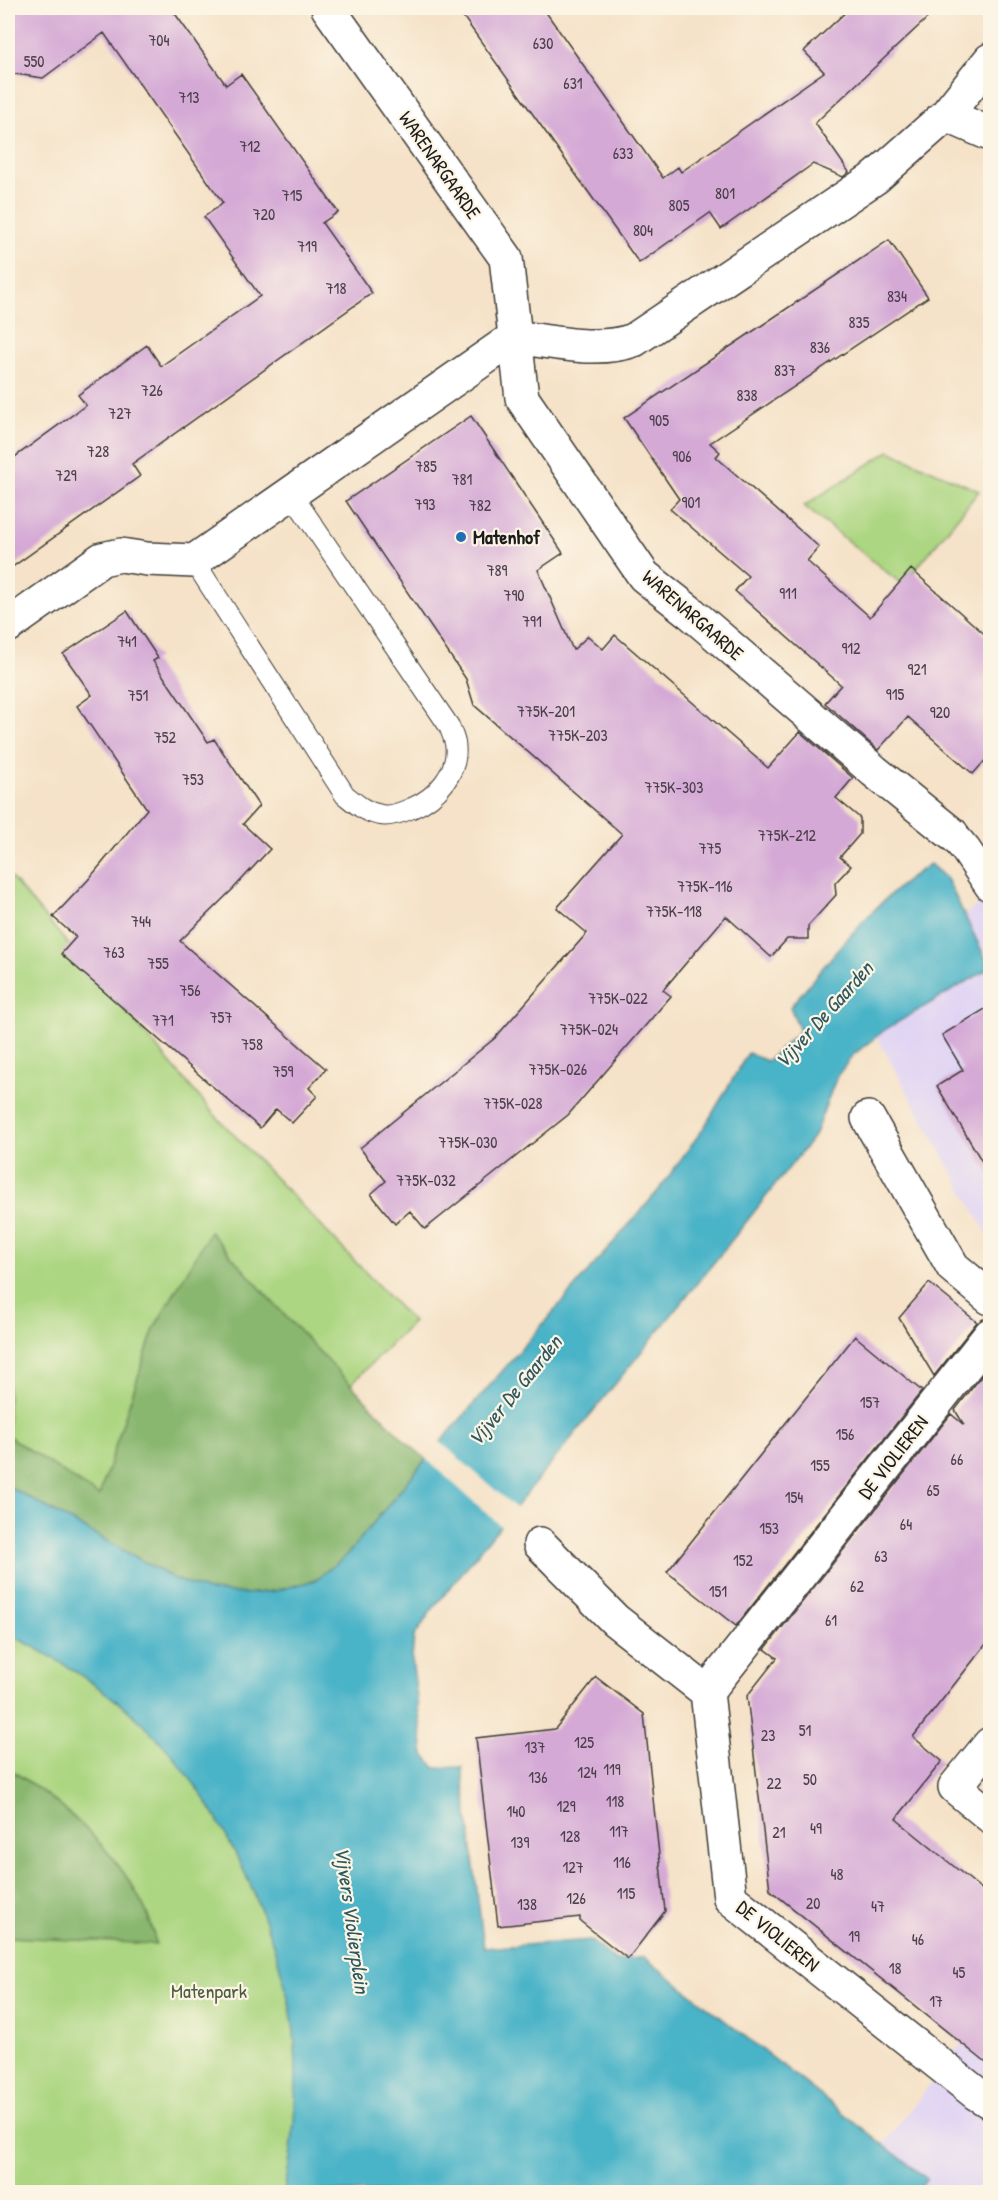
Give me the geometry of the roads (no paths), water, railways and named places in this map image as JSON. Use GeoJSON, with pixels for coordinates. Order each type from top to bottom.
{"type":"FeatureCollection","features":[{"type":"Feature","properties":{"kind":"street","name":"WARENARGAARDE"},"geometry":{"type":"LineString","coordinates":[[328,8],[506,258],[522,398],[644,576],[691,613],[873,771],[952,834]]}},
{"type":"Feature","properties":{"kind":"street"},"geometry":{"type":"LineString","coordinates":[[8,624],[102,559],[121,555],[147,559],[194,561],[515,337],[601,347],[618,346],[634,340],[876,177],[946,115],[990,60]]}},
{"type":"Feature","properties":{"kind":"street"},"geometry":{"type":"LineString","coordinates":[[946,115],[990,134]]}},
{"type":"Feature","properties":{"kind":"street"},"geometry":{"type":"LineString","coordinates":[[952,834],[990,886]]}},
{"type":"Feature","properties":{"kind":"street"},"geometry":{"type":"LineString","coordinates":[[868,1118],[953,1267],[988,1292]]}},
{"type":"Feature","properties":{"kind":"street","name":"DE VIOLIEREN"},"geometry":{"type":"LineString","coordinates":[[990,1335],[707,1692],[730,1898],[976,2094],[990,2102]]}},
{"type":"Feature","properties":{"kind":"street"},"geometry":{"type":"LineString","coordinates":[[540,1544],[615,1620],[707,1692]]}},
{"type":"Feature","properties":{"kind":"street"},"geometry":{"type":"LineString","coordinates":[[990,1744],[955,1787],[990,1816]]}},
{"type":"Feature","properties":{"kind":"lane"},"geometry":{"type":"LineString","coordinates":[[194,561],[345,795],[361,808],[382,815],[404,812],[425,803],[442,788],[453,766],[455,745],[449,726],[291,493]]}},
{"type":"Feature","properties":{"kind":"water"},"geometry":{"type":"Polygon","coordinates":[[[930,864],[947,879],[990,968],[886,1029],[853,1055],[837,1076],[814,1136],[431,1611],[414,1637],[412,1659],[424,1755],[435,1768],[462,1767],[484,1948],[591,1940],[616,1961],[644,1957],[927,2179],[917,2192],[284,2192],[294,2125],[296,2075],[293,2028],[280,1969],[253,1891],[215,1816],[167,1750],[140,1721],[93,1684],[60,1662],[8,1634],[8,1486],[175,1579],[208,1591],[246,1594],[275,1591],[315,1580],[347,1555],[426,1459],[658,1191],[705,1126],[748,1053],[767,1061],[800,1031],[790,1007],[872,912],[909,879],[930,864]]]}},
{"type":"Feature","properties":{"kind":"place","name":"Matenhof"},"geometry":{"type":"Point","coordinates":[461,537]}},
{"type":"Feature","properties":{"kind":"water label","name":"Vijver De Gaarden"},"geometry":{"type":"Point","coordinates":[824,1015]}},
{"type":"Feature","properties":{"kind":"water label","name":"Vijver De Gaarden"},"geometry":{"type":"Point","coordinates":[515,1391]}},
{"type":"Feature","properties":{"kind":"water label","name":"Vijvers Violierplein"},"geometry":{"type":"Point","coordinates":[352,1920]}},
{"type":"Feature","properties":{"kind":"park label","name":"Matenpark"},"geometry":{"type":"Point","coordinates":[209,1991]}}]}
